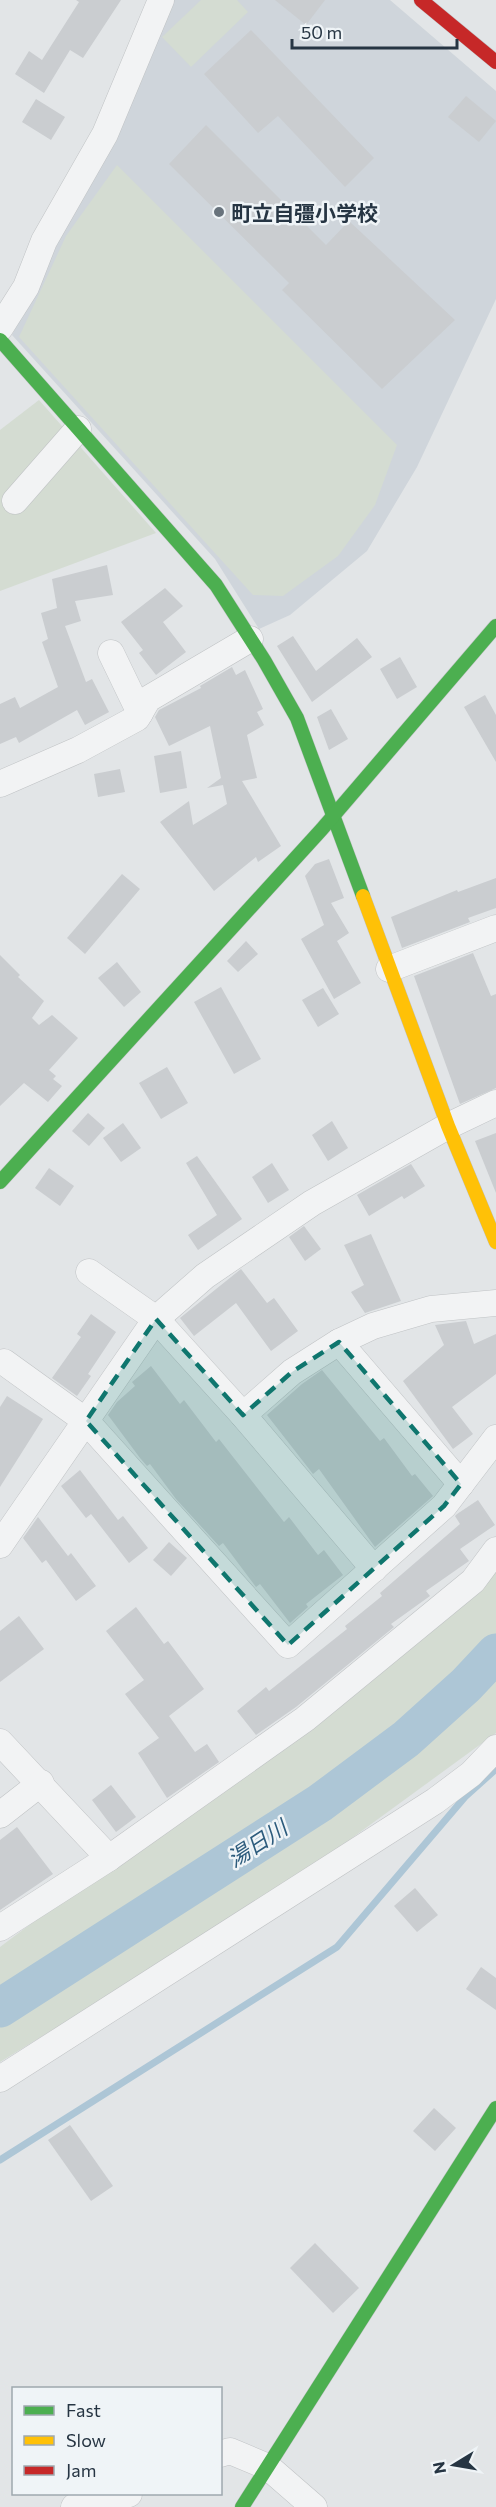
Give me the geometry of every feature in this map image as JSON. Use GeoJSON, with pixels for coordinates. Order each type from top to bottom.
{"type":"FeatureCollection","features":[{"type":"Feature","properties":{"kind":"street"},"geometry":{"type":"LineString","coordinates":[[0,328],[26,287],[44,241],[105,134],[161,0]]}},
{"type":"Feature","properties":{"kind":"street"},"geometry":{"type":"LineString","coordinates":[[421,0],[496,62]]}},
{"type":"Feature","properties":{"kind":"street"},"geometry":{"type":"LineString","coordinates":[[0,340],[216,585],[297,718],[448,1126],[496,1242]]}},
{"type":"Feature","properties":{"kind":"street"},"geometry":{"type":"LineString","coordinates":[[15,501],[78,429]]}},
{"type":"Feature","properties":{"kind":"street"},"geometry":{"type":"LineString","coordinates":[[0,1182],[322,829],[496,626]]}},
{"type":"Feature","properties":{"kind":"street"},"geometry":{"type":"LineString","coordinates":[[0,784],[78,750],[137,718],[148,699],[250,639]]}},
{"type":"Feature","properties":{"kind":"street"},"geometry":{"type":"LineString","coordinates":[[111,653],[140,713]]}},
{"type":"Feature","properties":{"kind":"street"},"geometry":{"type":"LineString","coordinates":[[389,969],[496,928]]}},
{"type":"Feature","properties":{"kind":"street"},"geometry":{"type":"LineString","coordinates":[[0,1545],[156,1319],[205,1276],[312,1203],[448,1126],[496,1103]]}},
{"type":"Feature","properties":{"kind":"street"},"geometry":{"type":"LineString","coordinates":[[89,1272],[156,1319],[243,1415],[374,1569]]}},
{"type":"Feature","properties":{"kind":"street"},"geometry":{"type":"LineString","coordinates":[[243,1415],[292,1372],[339,1342],[373,1326],[431,1309],[496,1303]]}},
{"type":"Feature","properties":{"kind":"street"},"geometry":{"type":"LineString","coordinates":[[339,1342],[461,1484]]}},
{"type":"Feature","properties":{"kind":"street"},"geometry":{"type":"LineString","coordinates":[[4,1362],[86,1420],[288,1645],[444,1506],[496,1438]]}},
{"type":"Feature","properties":{"kind":"street"},"geometry":{"type":"LineString","coordinates":[[0,1928],[110,1858],[305,1719],[473,1581],[496,1550]]}},
{"type":"Feature","properties":{"kind":"street"},"geometry":{"type":"LineString","coordinates":[[0,1742],[110,1858]]}},
{"type":"Feature","properties":{"kind":"street"},"geometry":{"type":"LineString","coordinates":[[0,2079],[435,1801],[471,1773],[496,1748]]}},
{"type":"Feature","properties":{"kind":"street"},"geometry":{"type":"LineString","coordinates":[[0,1815],[41,1783]]}},
{"type":"Feature","properties":{"kind":"street"},"geometry":{"type":"LineString","coordinates":[[242,2507],[496,2108]]}},
{"type":"Feature","properties":{"kind":"street"},"geometry":{"type":"LineString","coordinates":[[222,2453],[230,2451],[268,2467],[314,2507]]}},
{"type":"Feature","properties":{"kind":"street"},"geometry":{"type":"LineString","coordinates":[[74,2507],[121,2495]]}},
{"type":"Feature","properties":{"kind":"highlighted area"},"geometry":{"type":"Polygon","coordinates":[[[156,1319],[243,1415],[292,1372],[339,1342],[461,1484],[444,1506],[288,1645],[86,1421],[156,1319]]]}},
{"type":"Feature","properties":{"kind":"shaded area"},"geometry":{"type":"Polygon","coordinates":[[[170,0],[390,0],[496,91],[496,299],[417,467],[367,551],[290,615],[259,629],[215,559],[12,335],[111,136],[170,0]]]}},
{"type":"Feature","properties":{"kind":"shaded area"},"geometry":{"type":"Polygon","coordinates":[[[201,0],[237,0],[248,12],[191,67],[162,37],[201,0]]]}},
{"type":"Feature","properties":{"kind":"shaded area"},"geometry":{"type":"Polygon","coordinates":[[[117,165],[397,445],[375,505],[338,556],[283,596],[253,595],[19,337],[66,236],[117,165]]]}},
{"type":"Feature","properties":{"kind":"shaded area"},"geometry":{"type":"Polygon","coordinates":[[[39,400],[156,533],[0,591],[0,430],[39,400]]]}},
{"type":"Feature","properties":{"kind":"shaded area"},"geometry":{"type":"Polygon","coordinates":[[[496,1545],[496,1733],[278,1892],[0,2062],[0,1947],[283,1734],[496,1545]]]}},
{"type":"Feature","properties":{"kind":"building"},"geometry":{"type":"Polygon","coordinates":[[[76,0],[121,0],[83,58],[70,50],[44,93],[15,74],[29,51],[42,60],[79,2],[76,0]]]}},
{"type":"Feature","properties":{"kind":"building"},"geometry":{"type":"Polygon","coordinates":[[[275,0],[325,0],[306,25],[275,0]]]}},
{"type":"Feature","properties":{"kind":"building"},"geometry":{"type":"Polygon","coordinates":[[[251,30],[374,158],[345,187],[278,116],[258,133],[204,74],[251,30]]]}},
{"type":"Feature","properties":{"kind":"building"},"geometry":{"type":"Polygon","coordinates":[[[466,96],[496,121],[479,142],[448,117],[466,96]]]}},
{"type":"Feature","properties":{"kind":"building"},"geometry":{"type":"Polygon","coordinates":[[[36,99],[65,117],[51,140],[22,122],[36,99]]]}},
{"type":"Feature","properties":{"kind":"building"},"geometry":{"type":"Polygon","coordinates":[[[206,125],[326,245],[349,221],[455,320],[382,389],[282,290],[289,283],[169,164],[206,125]]]}},
{"type":"Feature","properties":{"kind":"building"},"geometry":{"type":"Polygon","coordinates":[[[107,565],[113,595],[75,601],[81,621],[65,626],[86,682],[92,679],[109,712],[85,725],[77,710],[19,743],[16,737],[0,744],[0,704],[15,697],[20,708],[58,687],[42,642],[48,639],[41,613],[57,608],[52,579],[107,565]]]}},
{"type":"Feature","properties":{"kind":"building"},"geometry":{"type":"Polygon","coordinates":[[[165,588],[183,606],[163,622],[186,652],[156,675],[139,653],[143,650],[121,622],[165,588]]]}},
{"type":"Feature","properties":{"kind":"building"},"geometry":{"type":"Polygon","coordinates":[[[293,636],[316,671],[357,638],[372,657],[312,702],[277,646],[293,636]]]}},
{"type":"Feature","properties":{"kind":"building"},"geometry":{"type":"Polygon","coordinates":[[[400,657],[417,687],[397,699],[380,669],[400,657]]]}},
{"type":"Feature","properties":{"kind":"building"},"geometry":{"type":"Polygon","coordinates":[[[232,667],[236,675],[245,670],[263,709],[257,712],[264,725],[247,735],[257,778],[242,781],[281,846],[258,862],[256,857],[214,891],[160,822],[189,801],[193,825],[227,804],[223,785],[207,788],[221,778],[210,726],[169,746],[155,717],[159,710],[201,688],[200,686],[232,667]]]}},
{"type":"Feature","properties":{"kind":"building"},"geometry":{"type":"Polygon","coordinates":[[[485,695],[496,715],[496,762],[464,707],[485,695]]]}},
{"type":"Feature","properties":{"kind":"building"},"geometry":{"type":"Polygon","coordinates":[[[331,709],[348,739],[329,750],[317,717],[331,709]]]}},
{"type":"Feature","properties":{"kind":"building"},"geometry":{"type":"Polygon","coordinates":[[[181,751],[187,788],[160,793],[154,756],[181,751]]]}},
{"type":"Feature","properties":{"kind":"building"},"geometry":{"type":"Polygon","coordinates":[[[120,769],[125,792],[98,797],[94,774],[120,769]]]}},
{"type":"Feature","properties":{"kind":"building"},"geometry":{"type":"Polygon","coordinates":[[[329,859],[344,898],[331,903],[349,933],[337,941],[361,983],[334,999],[301,939],[324,925],[305,876],[315,864],[329,859]]]}},
{"type":"Feature","properties":{"kind":"building"},"geometry":{"type":"Polygon","coordinates":[[[122,874],[140,889],[85,954],[67,938],[122,874]]]}},
{"type":"Feature","properties":{"kind":"building"},"geometry":{"type":"Polygon","coordinates":[[[496,878],[496,908],[468,918],[470,922],[402,948],[391,917],[457,890],[458,892],[496,878]]]}},
{"type":"Feature","properties":{"kind":"building"},"geometry":{"type":"Polygon","coordinates":[[[246,941],[258,954],[238,972],[227,961],[246,941]]]}},
{"type":"Feature","properties":{"kind":"building"},"geometry":{"type":"Polygon","coordinates":[[[473,953],[491,996],[496,994],[496,1088],[460,1104],[414,976],[473,953]]]}},
{"type":"Feature","properties":{"kind":"building"},"geometry":{"type":"Polygon","coordinates":[[[0,955],[20,975],[18,977],[44,1001],[32,1018],[39,1025],[52,1015],[78,1038],[49,1070],[56,1076],[53,1079],[62,1086],[48,1102],[24,1083],[0,1106],[0,955]]]}},
{"type":"Feature","properties":{"kind":"building"},"geometry":{"type":"Polygon","coordinates":[[[117,962],[141,992],[124,1007],[98,978],[117,962]]]}},
{"type":"Feature","properties":{"kind":"building"},"geometry":{"type":"Polygon","coordinates":[[[221,987],[261,1059],[234,1074],[194,1002],[221,987]]]}},
{"type":"Feature","properties":{"kind":"building"},"geometry":{"type":"Polygon","coordinates":[[[323,988],[339,1014],[318,1027],[302,1000],[323,988]]]}},
{"type":"Feature","properties":{"kind":"building"},"geometry":{"type":"Polygon","coordinates":[[[167,1067],[188,1103],[161,1119],[139,1083],[167,1067]]]}},
{"type":"Feature","properties":{"kind":"building"},"geometry":{"type":"Polygon","coordinates":[[[88,1113],[105,1128],[89,1146],[72,1131],[88,1113]]]}},
{"type":"Feature","properties":{"kind":"building"},"geometry":{"type":"Polygon","coordinates":[[[332,1121],[348,1148],[328,1161],[312,1135],[332,1121]]]}},
{"type":"Feature","properties":{"kind":"building"},"geometry":{"type":"Polygon","coordinates":[[[123,1123],[141,1148],[121,1162],[103,1138],[123,1123]]]}},
{"type":"Feature","properties":{"kind":"building"},"geometry":{"type":"Polygon","coordinates":[[[496,1133],[496,1193],[475,1141],[496,1133]]]}},
{"type":"Feature","properties":{"kind":"building"},"geometry":{"type":"Polygon","coordinates":[[[197,1156],[242,1219],[198,1250],[188,1235],[217,1215],[186,1163],[197,1156]]]}},
{"type":"Feature","properties":{"kind":"building"},"geometry":{"type":"Polygon","coordinates":[[[272,1163],[289,1190],[268,1203],[252,1177],[272,1163]]]}},
{"type":"Feature","properties":{"kind":"building"},"geometry":{"type":"Polygon","coordinates":[[[411,1164],[425,1186],[404,1199],[402,1196],[369,1216],[357,1195],[411,1164]]]}},
{"type":"Feature","properties":{"kind":"building"},"geometry":{"type":"Polygon","coordinates":[[[49,1168],[74,1186],[60,1206],[35,1188],[49,1168]]]}},
{"type":"Feature","properties":{"kind":"building"},"geometry":{"type":"Polygon","coordinates":[[[304,1226],[321,1249],[305,1261],[289,1237],[304,1226]]]}},
{"type":"Feature","properties":{"kind":"building"},"geometry":{"type":"Polygon","coordinates":[[[371,1234],[401,1301],[365,1313],[351,1292],[364,1285],[344,1245],[371,1234]]]}},
{"type":"Feature","properties":{"kind":"building"},"geometry":{"type":"Polygon","coordinates":[[[241,1269],[267,1303],[274,1298],[298,1331],[271,1351],[236,1303],[194,1336],[180,1318],[241,1269]]]}},
{"type":"Feature","properties":{"kind":"building"},"geometry":{"type":"Polygon","coordinates":[[[91,1314],[116,1332],[88,1374],[91,1376],[77,1396],[52,1378],[81,1337],[77,1334],[91,1314]]]}},
{"type":"Feature","properties":{"kind":"building"},"geometry":{"type":"Polygon","coordinates":[[[466,1321],[474,1344],[496,1334],[496,1374],[452,1407],[473,1434],[453,1449],[403,1381],[444,1345],[435,1325],[466,1321]]]}},
{"type":"Feature","properties":{"kind":"building"},"geometry":{"type":"Polygon","coordinates":[[[151,1366],[180,1404],[184,1400],[216,1442],[219,1439],[284,1522],[289,1517],[318,1555],[324,1550],[343,1575],[306,1604],[308,1607],[290,1623],[260,1584],[256,1587],[223,1543],[219,1546],[176,1499],[150,1464],[147,1466],[140,1458],[108,1415],[117,1402],[135,1386],[132,1382],[151,1366]]]}},
{"type":"Feature","properties":{"kind":"building"},"geometry":{"type":"Polygon","coordinates":[[[322,1370],[380,1441],[384,1438],[412,1476],[415,1474],[433,1496],[375,1547],[319,1469],[313,1474],[267,1415],[302,1384],[322,1370]]]}},
{"type":"Feature","properties":{"kind":"building"},"geometry":{"type":"Polygon","coordinates":[[[7,1396],[43,1419],[0,1487],[0,1407],[7,1396]]]}},
{"type":"Feature","properties":{"kind":"building"},"geometry":{"type":"Polygon","coordinates":[[[80,1470],[118,1520],[123,1516],[148,1548],[129,1563],[91,1514],[86,1518],[61,1486],[80,1470]]]}},
{"type":"Feature","properties":{"kind":"building"},"geometry":{"type":"Polygon","coordinates":[[[478,1500],[495,1525],[460,1549],[469,1561],[426,1591],[430,1596],[391,1624],[394,1627],[296,1707],[256,1735],[237,1711],[266,1687],[269,1691],[347,1629],[345,1626],[382,1596],[380,1593],[460,1524],[455,1516],[457,1514],[478,1500]]]}},
{"type":"Feature","properties":{"kind":"building"},"geometry":{"type":"Polygon","coordinates":[[[38,1517],[68,1556],[71,1553],[96,1586],[76,1601],[46,1560],[42,1563],[23,1538],[38,1517]]]}},
{"type":"Feature","properties":{"kind":"building"},"geometry":{"type":"Polygon","coordinates":[[[169,1542],[187,1558],[171,1576],[153,1560],[169,1542]]]}},
{"type":"Feature","properties":{"kind":"building"},"geometry":{"type":"Polygon","coordinates":[[[136,1607],[164,1644],[168,1641],[204,1689],[169,1716],[195,1752],[207,1744],[219,1762],[167,1798],[138,1753],[159,1738],[125,1694],[144,1680],[106,1631],[136,1607]]]}},
{"type":"Feature","properties":{"kind":"building"},"geometry":{"type":"Polygon","coordinates":[[[19,1616],[44,1649],[0,1682],[0,1631],[19,1616]]]}},
{"type":"Feature","properties":{"kind":"building"},"geometry":{"type":"Polygon","coordinates":[[[111,1785],[136,1817],[116,1832],[92,1800],[111,1785]]]}},
{"type":"Feature","properties":{"kind":"building"},"geometry":{"type":"Polygon","coordinates":[[[17,1827],[53,1874],[0,1910],[0,1840],[17,1827]]]}},
{"type":"Feature","properties":{"kind":"building"},"geometry":{"type":"Polygon","coordinates":[[[415,1888],[438,1915],[417,1932],[394,1906],[415,1888]]]}},
{"type":"Feature","properties":{"kind":"building"},"geometry":{"type":"Polygon","coordinates":[[[481,1967],[496,1978],[496,2010],[466,1989],[481,1967]]]}},
{"type":"Feature","properties":{"kind":"building"},"geometry":{"type":"Polygon","coordinates":[[[434,2108],[456,2128],[435,2151],[413,2131],[434,2108]]]}},
{"type":"Feature","properties":{"kind":"building"},"geometry":{"type":"Polygon","coordinates":[[[70,2125],[113,2186],[91,2201],[48,2140],[70,2125]]]}},
{"type":"Feature","properties":{"kind":"building"},"geometry":{"type":"Polygon","coordinates":[[[315,2243],[359,2288],[333,2313],[290,2268],[315,2243]]]}},
{"type":"Feature","properties":{"kind":"waterway","name":"湯日川"},"geometry":{"type":"LineString","coordinates":[[0,2008],[320,1803],[406,1739],[466,1685],[496,1653]]}},
{"type":"Feature","properties":{"kind":"waterway"},"geometry":{"type":"LineString","coordinates":[[0,2160],[337,1947],[465,1797],[496,1769]]}},
{"type":"Feature","properties":{"kind":"traffic: fast"},"geometry":{"type":"LineString","coordinates":[[0,340],[216,585],[264,660],[297,718],[363,896]]}},
{"type":"Feature","properties":{"kind":"traffic: fast"},"geometry":{"type":"LineString","coordinates":[[0,1182],[322,829],[496,626]]}},
{"type":"Feature","properties":{"kind":"traffic: fast"},"geometry":{"type":"LineString","coordinates":[[242,2507],[496,2108]]}},
{"type":"Feature","properties":{"kind":"traffic: slow"},"geometry":{"type":"LineString","coordinates":[[363,896],[448,1126],[496,1242]]}},
{"type":"Feature","properties":{"kind":"traffic: jam"},"geometry":{"type":"LineString","coordinates":[[421,0],[496,62]]}},
{"type":"Feature","properties":{"kind":"place","name":"町立自彊小学校"},"geometry":{"type":"Point","coordinates":[219,212]}}]}
